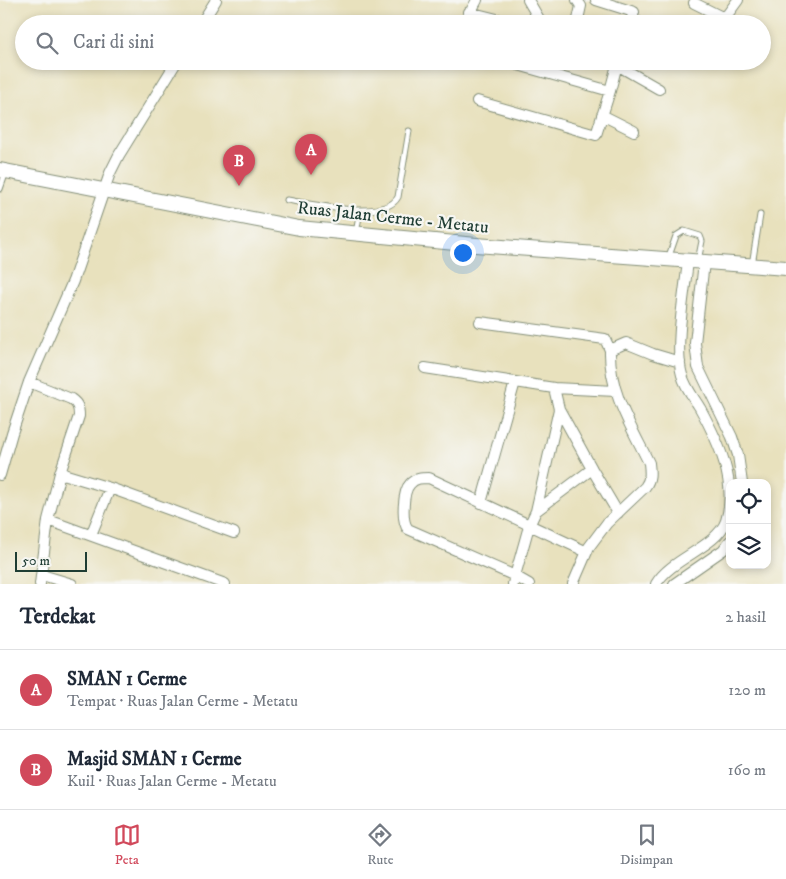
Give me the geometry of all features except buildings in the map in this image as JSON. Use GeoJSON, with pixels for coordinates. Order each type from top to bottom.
{"type":"FeatureCollection","features":[{"type":"Feature","properties":{"kind":"main road","name":"Ruas Jalan Cerme - Metatu"},"geometry":{"type":"LineString","coordinates":[[3,171],[299,228],[476,245],[786,268]]}},
{"type":"Feature","properties":{"kind":"street"},"geometry":{"type":"LineString","coordinates":[[207,15],[216,0]]}},
{"type":"Feature","properties":{"kind":"street"},"geometry":{"type":"LineString","coordinates":[[468,15],[477,0]]}},
{"type":"Feature","properties":{"kind":"street"},"geometry":{"type":"LineString","coordinates":[[528,0],[537,15]]}},
{"type":"Feature","properties":{"kind":"street"},"geometry":{"type":"LineString","coordinates":[[596,0],[634,12],[634,15]]}},
{"type":"Feature","properties":{"kind":"street"},"geometry":{"type":"LineString","coordinates":[[727,15],[738,0]]}},
{"type":"Feature","properties":{"kind":"street"},"geometry":{"type":"LineString","coordinates":[[578,15],[580,2]]}},
{"type":"Feature","properties":{"kind":"street"},"geometry":{"type":"LineString","coordinates":[[694,3],[718,15]]}},
{"type":"Feature","properties":{"kind":"street"},"geometry":{"type":"LineString","coordinates":[[470,12],[482,15]]}},
{"type":"Feature","properties":{"kind":"street"},"geometry":{"type":"LineString","coordinates":[[0,475],[29,382],[73,281],[103,190],[119,154],[171,70]]}},
{"type":"Feature","properties":{"kind":"street"},"geometry":{"type":"LineString","coordinates":[[536,70],[610,91]]}},
{"type":"Feature","properties":{"kind":"street"},"geometry":{"type":"LineString","coordinates":[[477,101],[596,135],[616,70]]}},
{"type":"Feature","properties":{"kind":"street"},"geometry":{"type":"LineString","coordinates":[[629,70],[659,89]]}},
{"type":"Feature","properties":{"kind":"street"},"geometry":{"type":"LineString","coordinates":[[602,115],[634,131]]}},
{"type":"Feature","properties":{"kind":"street"},"geometry":{"type":"LineString","coordinates":[[697,261],[680,362],[682,376],[704,415],[722,454],[728,479]]}},
{"type":"Feature","properties":{"kind":"street"},"geometry":{"type":"LineString","coordinates":[[697,261],[695,343],[698,367],[729,429],[738,455],[741,479]]}},
{"type":"Feature","properties":{"kind":"street"},"geometry":{"type":"LineString","coordinates":[[480,322],[604,339],[610,350],[617,398],[649,462],[651,474],[649,482],[645,487],[607,523],[587,552],[573,584]]}},
{"type":"Feature","properties":{"kind":"street"},"geometry":{"type":"LineString","coordinates":[[610,350],[626,343],[680,362]]}},
{"type":"Feature","properties":{"kind":"street"},"geometry":{"type":"LineString","coordinates":[[425,368],[554,388],[616,391]]}},
{"type":"Feature","properties":{"kind":"street"},"geometry":{"type":"LineString","coordinates":[[29,382],[71,399],[76,402],[79,408],[79,416],[60,472],[48,520],[41,579],[72,584]]}},
{"type":"Feature","properties":{"kind":"street"},"geometry":{"type":"LineString","coordinates":[[481,503],[515,382]]}},
{"type":"Feature","properties":{"kind":"street"},"geometry":{"type":"LineString","coordinates":[[554,388],[560,409],[618,513]]}},
{"type":"Feature","properties":{"kind":"street"},"geometry":{"type":"LineString","coordinates":[[704,415],[719,408]]}},
{"type":"Feature","properties":{"kind":"street"},"geometry":{"type":"LineString","coordinates":[[514,580],[529,526],[536,511],[560,409]]}},
{"type":"Feature","properties":{"kind":"street"},"geometry":{"type":"LineString","coordinates":[[714,436],[729,429]]}},
{"type":"Feature","properties":{"kind":"street"},"geometry":{"type":"LineString","coordinates":[[536,511],[592,469]]}},
{"type":"Feature","properties":{"kind":"street"},"geometry":{"type":"LineString","coordinates":[[60,472],[234,533]]}},
{"type":"Feature","properties":{"kind":"street"},"geometry":{"type":"LineString","coordinates":[[529,584],[514,580],[408,529],[403,518],[407,488],[410,483],[422,478],[429,478],[587,552]]}},
{"type":"Feature","properties":{"kind":"street"},"geometry":{"type":"LineString","coordinates":[[91,535],[110,488]]}},
{"type":"Feature","properties":{"kind":"street"},"geometry":{"type":"LineString","coordinates":[[48,520],[225,584]]}},
{"type":"Feature","properties":{"kind":"street"},"geometry":{"type":"LineString","coordinates":[[656,584],[669,568],[705,544],[726,526]]}},
{"type":"Feature","properties":{"kind":"street"},"geometry":{"type":"LineString","coordinates":[[674,584],[726,546]]}},
{"type":"Feature","properties":{"kind":"lane"},"geometry":{"type":"LineString","coordinates":[[287,200],[360,211],[381,210],[395,203],[398,197],[408,131]]}},
{"type":"Feature","properties":{"kind":"lane"},"geometry":{"type":"LineString","coordinates":[[0,189],[3,171]]}},
{"type":"Feature","properties":{"kind":"lane"},"geometry":{"type":"LineString","coordinates":[[356,233],[360,211]]}},
{"type":"Feature","properties":{"kind":"lane"},"geometry":{"type":"LineString","coordinates":[[752,266],[760,215]]}},
{"type":"Feature","properties":{"kind":"lane"},"geometry":{"type":"LineString","coordinates":[[668,259],[676,236],[684,231],[700,236],[702,241],[697,261]]}},
{"type":"Feature","properties":{"kind":"place","name":"SMAN 1 Cerme"},"geometry":{"type":"Point","coordinates":[311,175]}},
{"type":"Feature","properties":{"kind":"place","name":"Masjid SMAN 1 Cerme"},"geometry":{"type":"Point","coordinates":[239,186]}}]}
